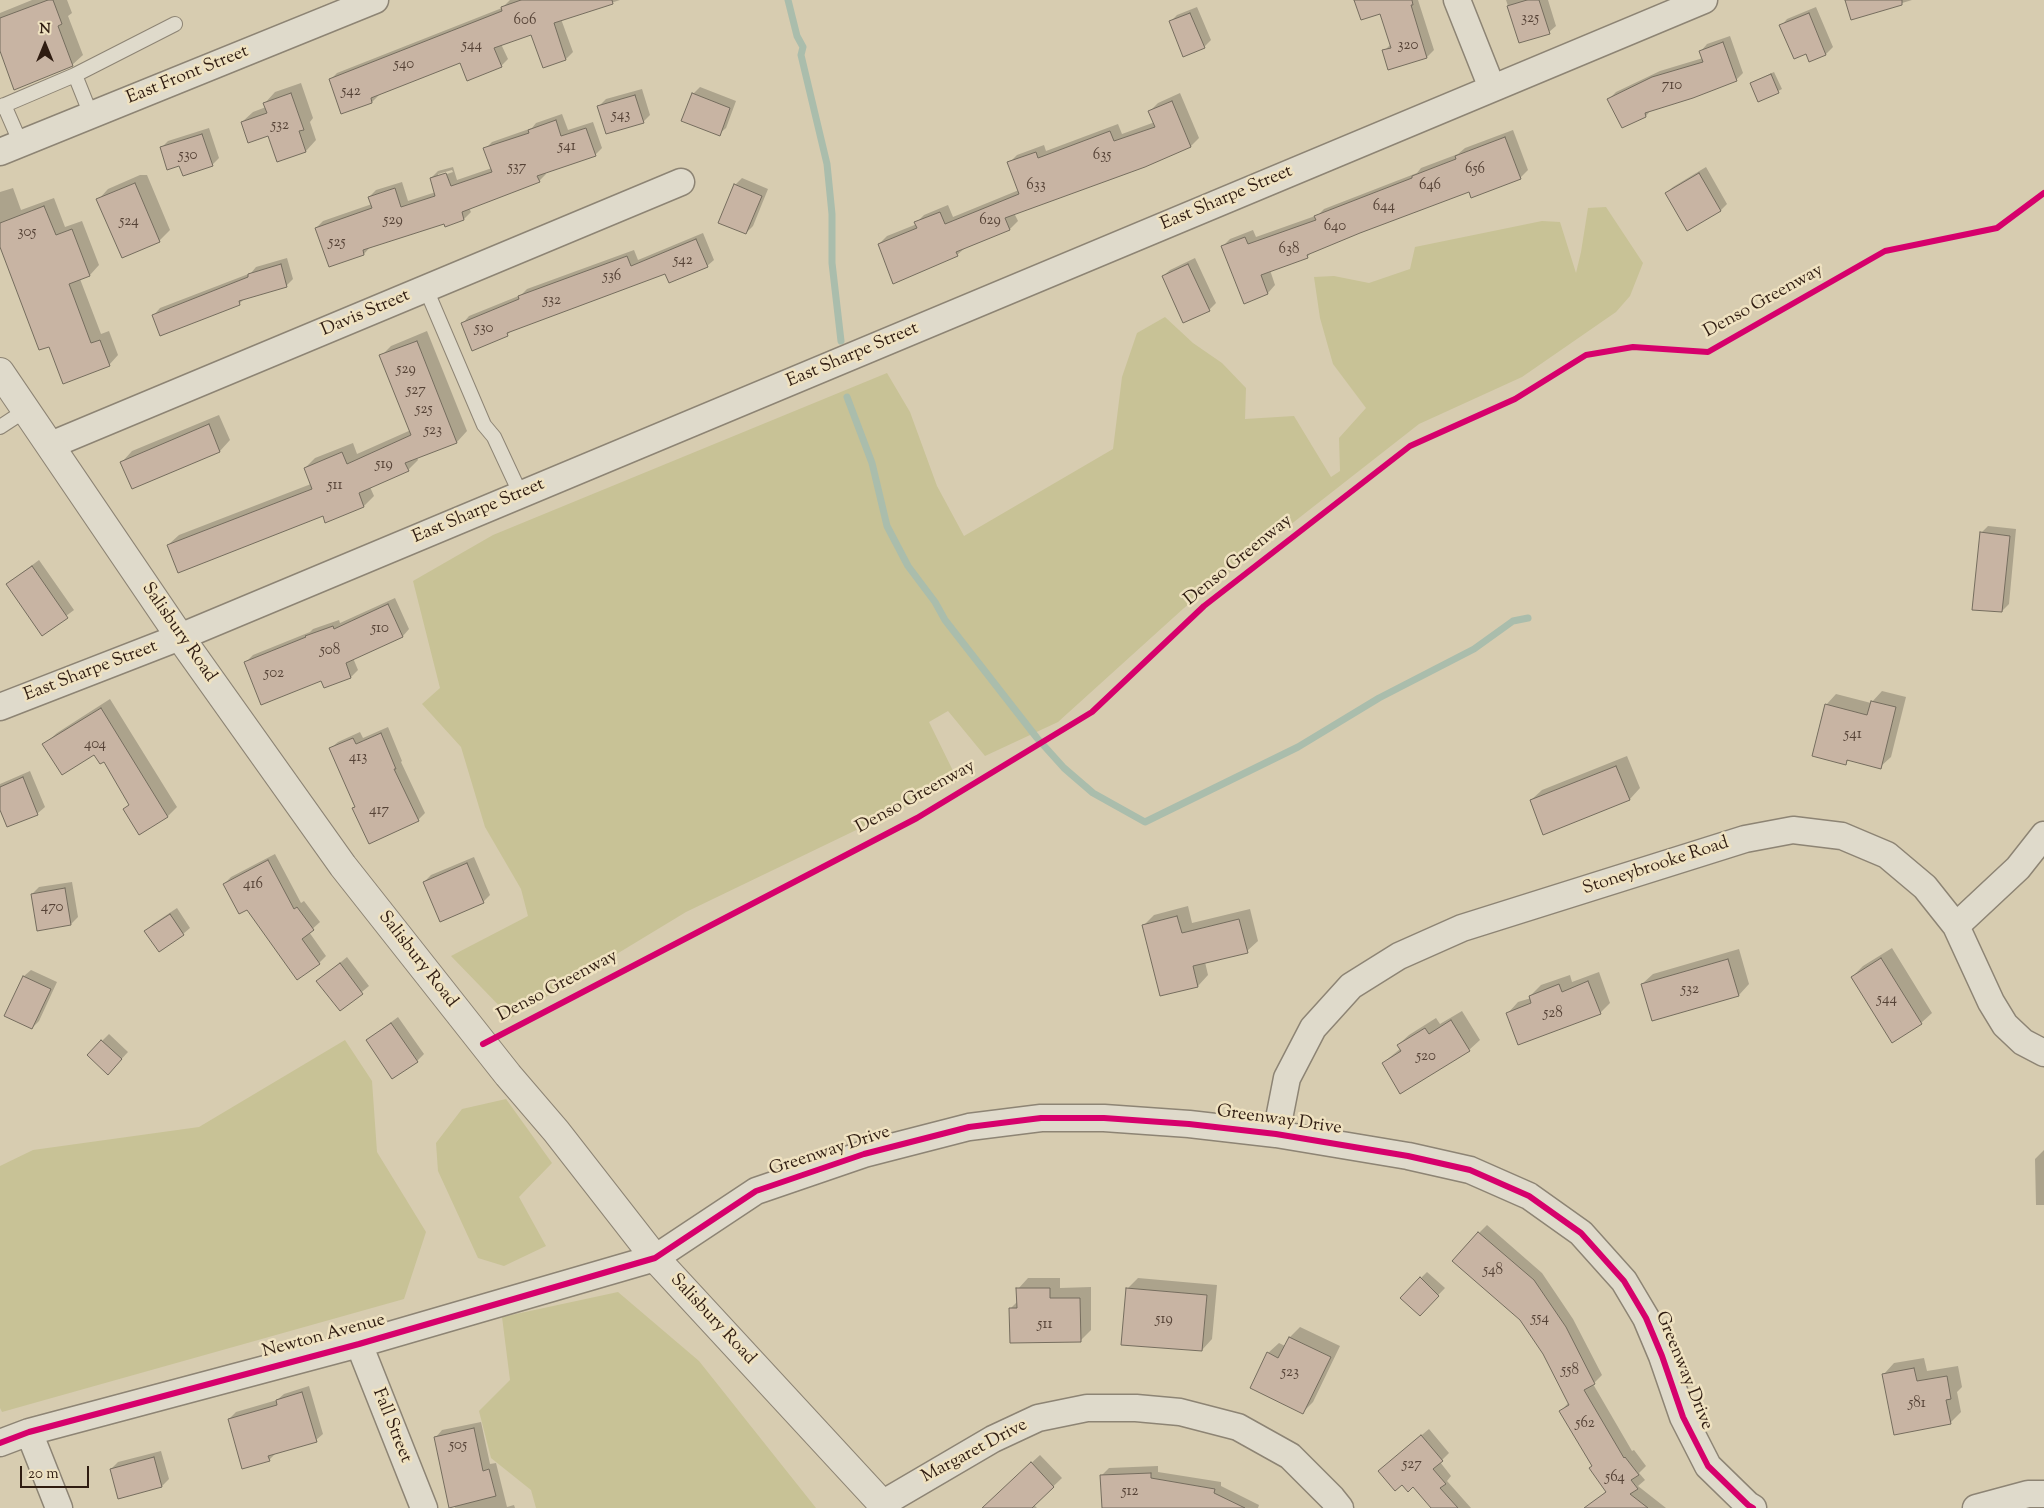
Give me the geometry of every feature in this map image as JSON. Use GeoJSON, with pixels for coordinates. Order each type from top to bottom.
{"type":"FeatureCollection","features":[{"type":"Feature","properties":{"kind":"street","name":"East Front Street"},"geometry":{"type":"LineString","coordinates":[[10,148],[375,0]]}},
{"type":"Feature","properties":{"kind":"street"},"geometry":{"type":"LineString","coordinates":[[1457,0],[1492,88]]}},
{"type":"Feature","properties":{"kind":"street","name":"East Sharpe Street"},"geometry":{"type":"LineString","coordinates":[[0,707],[180,637],[1704,0]]}},
{"type":"Feature","properties":{"kind":"street","name":"Davis Street"},"geometry":{"type":"LineString","coordinates":[[51,445],[681,182]]}},
{"type":"Feature","properties":{"kind":"street","name":"Salisbury Road"},"geometry":{"type":"LineString","coordinates":[[0,372],[180,637],[343,866],[508,1075],[556,1131],[655,1258],[884,1506]]}},
{"type":"Feature","properties":{"kind":"street","name":"Stoneybrooke Road"},"geometry":{"type":"LineString","coordinates":[[1276,1134],[1287,1078],[1313,1028],[1351,986],[1400,956],[1462,928],[1744,839],[1793,830],[1842,836],[1887,856],[1925,887],[1956,926],[1991,1002],[2005,1025],[2023,1042],[2044,1053]]}},
{"type":"Feature","properties":{"kind":"street"},"geometry":{"type":"LineString","coordinates":[[1956,926],[2018,868],[2044,835]]}},
{"type":"Feature","properties":{"kind":"street","name":"Greenway Drive"},"geometry":{"type":"LineString","coordinates":[[655,1258],[756,1191],[864,1154],[969,1127],[1041,1118],[1104,1118],[1189,1124],[1276,1134],[1408,1156],[1470,1170],[1529,1196],[1581,1234],[1624,1281],[1646,1318],[1662,1356],[1683,1416],[1708,1466],[1753,1508]]}},
{"type":"Feature","properties":{"kind":"street","name":"Newton Avenue"},"geometry":{"type":"LineString","coordinates":[[0,1443],[29,1432],[359,1344],[655,1258]]}},
{"type":"Feature","properties":{"kind":"street","name":"Fall Street"},"geometry":{"type":"LineString","coordinates":[[359,1344],[424,1508]]}},
{"type":"Feature","properties":{"kind":"street","name":"Margaret Drive"},"geometry":{"type":"LineString","coordinates":[[884,1506],[993,1439],[1038,1418],[1087,1408],[1136,1408],[1180,1412],[1238,1427],[1290,1456],[1340,1508]]}},
{"type":"Feature","properties":{"kind":"street"},"geometry":{"type":"LineString","coordinates":[[29,1432],[59,1508]]}},
{"type":"Feature","properties":{"kind":"street"},"geometry":{"type":"LineString","coordinates":[[1976,1508],[2028,1494],[2044,1494]]}},
{"type":"Feature","properties":{"kind":"lane"},"geometry":{"type":"LineString","coordinates":[[10,148],[2,106],[75,75],[175,24]]}},
{"type":"Feature","properties":{"kind":"lane"},"geometry":{"type":"LineString","coordinates":[[75,75],[91,115]]}},
{"type":"Feature","properties":{"kind":"lane"},"geometry":{"type":"LineString","coordinates":[[426,289],[484,425],[494,437],[521,495]]}},
{"type":"Feature","properties":{"kind":"lane"},"geometry":{"type":"LineString","coordinates":[[0,427],[26,410]]}},
{"type":"Feature","properties":{"kind":"shaded area"},"geometry":{"type":"Polygon","coordinates":[[[1606,207],[1643,263],[1630,296],[1616,312],[1522,377],[1419,424],[1184,608],[1058,722],[985,756],[948,711],[929,722],[958,781],[686,912],[511,1018],[451,956],[528,916],[521,889],[485,827],[461,747],[422,704],[440,688],[413,581],[493,535],[887,373],[910,412],[937,486],[964,536],[1113,449],[1122,377],[1137,333],[1165,317],[1193,343],[1222,363],[1246,388],[1245,419],[1294,416],[1331,477],[1340,471],[1339,438],[1366,408],[1333,364],[1320,318],[1314,277],[1334,276],[1369,283],[1410,269],[1415,247],[1542,221],[1560,222],[1576,273],[1588,208],[1606,207]]]}},
{"type":"Feature","properties":{"kind":"shaded area"},"geometry":{"type":"Polygon","coordinates":[[[345,1040],[372,1081],[377,1152],[426,1232],[404,1299],[2,1412],[0,1408],[0,1166],[33,1150],[199,1127],[345,1040]]]}},
{"type":"Feature","properties":{"kind":"shaded area"},"geometry":{"type":"Polygon","coordinates":[[[506,1099],[552,1163],[519,1197],[546,1246],[504,1266],[478,1258],[438,1171],[436,1143],[462,1109],[506,1099]]]}},
{"type":"Feature","properties":{"kind":"shaded area"},"geometry":{"type":"Polygon","coordinates":[[[618,1292],[699,1361],[816,1508],[536,1508],[531,1490],[491,1458],[479,1411],[510,1380],[502,1317],[618,1292]]]}},
{"type":"Feature","properties":{"kind":"building"},"geometry":{"type":"Polygon","coordinates":[[[48,0],[53,0],[62,24],[58,26],[73,66],[14,90],[0,51],[0,18],[48,0]]]}},
{"type":"Feature","properties":{"kind":"building"},"geometry":{"type":"Polygon","coordinates":[[[521,0],[612,0],[613,4],[554,23],[566,60],[543,68],[531,35],[494,48],[502,67],[467,81],[460,63],[371,98],[372,103],[341,114],[329,79],[502,11],[501,7],[521,0]]]}},
{"type":"Feature","properties":{"kind":"building"},"geometry":{"type":"Polygon","coordinates":[[[1354,0],[1412,0],[1413,5],[1411,5],[1427,58],[1388,70],[1382,50],[1391,48],[1380,14],[1361,20],[1354,0]]]}},
{"type":"Feature","properties":{"kind":"building"},"geometry":{"type":"Polygon","coordinates":[[[1527,0],[1539,0],[1550,34],[1519,43],[1507,6],[1527,0]]]}},
{"type":"Feature","properties":{"kind":"building"},"geometry":{"type":"Polygon","coordinates":[[[1845,0],[1902,0],[1902,5],[1851,20],[1845,0]]]}},
{"type":"Feature","properties":{"kind":"building"},"geometry":{"type":"Polygon","coordinates":[[[1190,13],[1205,48],[1183,57],[1169,21],[1190,13]]]}},
{"type":"Feature","properties":{"kind":"building"},"geometry":{"type":"Polygon","coordinates":[[[1809,13],[1826,55],[1809,62],[1806,54],[1794,59],[1779,25],[1809,13]]]}},
{"type":"Feature","properties":{"kind":"building"},"geometry":{"type":"Polygon","coordinates":[[[1723,42],[1737,81],[1693,98],[1645,113],[1646,117],[1622,128],[1607,99],[1652,77],[1703,62],[1699,51],[1723,42]]]}},
{"type":"Feature","properties":{"kind":"building"},"geometry":{"type":"Polygon","coordinates":[[[1771,74],[1779,93],[1758,102],[1750,83],[1771,74]]]}},
{"type":"Feature","properties":{"kind":"building"},"geometry":{"type":"Polygon","coordinates":[[[291,93],[304,130],[299,131],[306,152],[277,162],[268,136],[248,143],[241,122],[267,113],[263,103],[291,93]]]}},
{"type":"Feature","properties":{"kind":"building"},"geometry":{"type":"Polygon","coordinates":[[[692,93],[730,108],[720,136],[681,121],[692,93]]]}},
{"type":"Feature","properties":{"kind":"building"},"geometry":{"type":"Polygon","coordinates":[[[635,95],[644,123],[606,134],[597,106],[635,95]]]}},
{"type":"Feature","properties":{"kind":"building"},"geometry":{"type":"Polygon","coordinates":[[[1172,101],[1191,147],[1145,167],[1005,218],[1010,230],[956,252],[958,256],[893,284],[878,244],[917,228],[914,222],[940,212],[945,224],[1019,194],[1007,162],[1036,152],[1038,158],[1110,131],[1114,141],[1155,127],[1148,111],[1172,101]]]}},
{"type":"Feature","properties":{"kind":"building"},"geometry":{"type":"Polygon","coordinates":[[[556,120],[561,136],[586,128],[596,156],[537,176],[540,182],[462,212],[464,220],[445,227],[444,224],[363,250],[364,255],[329,267],[315,228],[372,208],[368,197],[395,188],[401,207],[435,196],[430,178],[446,173],[451,186],[492,172],[483,148],[529,133],[528,130],[556,120]]]}},
{"type":"Feature","properties":{"kind":"building"},"geometry":{"type":"Polygon","coordinates":[[[202,134],[213,166],[183,176],[179,166],[167,170],[160,147],[202,134]]]}},
{"type":"Feature","properties":{"kind":"building"},"geometry":{"type":"Polygon","coordinates":[[[1505,137],[1521,179],[1471,198],[1469,192],[1360,233],[1307,255],[1308,258],[1261,275],[1268,294],[1244,304],[1221,246],[1245,237],[1248,244],[1316,220],[1314,216],[1412,178],[1412,176],[1456,159],[1455,156],[1505,137]]]}},
{"type":"Feature","properties":{"kind":"building"},"geometry":{"type":"Polygon","coordinates":[[[1699,173],[1721,211],[1687,231],[1665,193],[1699,173]]]}},
{"type":"Feature","properties":{"kind":"building"},"geometry":{"type":"Polygon","coordinates":[[[135,183],[160,242],[122,258],[96,199],[135,183]]]}},
{"type":"Feature","properties":{"kind":"building"},"geometry":{"type":"Polygon","coordinates":[[[734,184],[762,196],[746,234],[718,223],[734,184]]]}},
{"type":"Feature","properties":{"kind":"building"},"geometry":{"type":"Polygon","coordinates":[[[44,206],[56,235],[72,229],[90,276],[69,284],[91,343],[100,340],[110,366],[63,384],[49,347],[39,350],[0,247],[0,223],[44,206]]]}},
{"type":"Feature","properties":{"kind":"building"},"geometry":{"type":"Polygon","coordinates":[[[696,239],[708,267],[669,283],[665,274],[507,333],[508,336],[472,351],[461,323],[519,299],[518,296],[627,256],[631,266],[696,239]]]}},
{"type":"Feature","properties":{"kind":"building"},"geometry":{"type":"Polygon","coordinates":[[[281,264],[287,287],[239,301],[240,305],[160,336],[152,315],[248,277],[248,274],[281,264]]]}},
{"type":"Feature","properties":{"kind":"building"},"geometry":{"type":"Polygon","coordinates":[[[1188,264],[1210,311],[1183,323],[1162,276],[1188,264]]]}},
{"type":"Feature","properties":{"kind":"building"},"geometry":{"type":"Polygon","coordinates":[[[417,341],[457,443],[405,463],[409,471],[359,493],[364,507],[325,523],[323,516],[178,573],[167,545],[312,489],[304,468],[342,452],[347,464],[411,435],[379,355],[417,341]]]}},
{"type":"Feature","properties":{"kind":"building"},"geometry":{"type":"Polygon","coordinates":[[[209,424],[220,452],[132,489],[120,462],[209,424]]]}},
{"type":"Feature","properties":{"kind":"building"},"geometry":{"type":"Polygon","coordinates":[[[1980,532],[2010,536],[2002,612],[1972,610],[1980,532]]]}},
{"type":"Feature","properties":{"kind":"building"},"geometry":{"type":"Polygon","coordinates":[[[32,566],[68,618],[42,636],[6,584],[32,566]]]}},
{"type":"Feature","properties":{"kind":"building"},"geometry":{"type":"Polygon","coordinates":[[[388,604],[403,637],[346,663],[351,678],[324,688],[321,681],[261,705],[244,662],[305,636],[333,626],[334,629],[388,604]]]}},
{"type":"Feature","properties":{"kind":"building"},"geometry":{"type":"Polygon","coordinates":[[[1871,701],[1896,707],[1881,769],[1847,760],[1846,765],[1812,756],[1825,704],[1867,715],[1871,701]]]}},
{"type":"Feature","properties":{"kind":"building"},"geometry":{"type":"Polygon","coordinates":[[[101,708],[168,817],[139,835],[123,809],[129,805],[104,762],[100,764],[94,755],[62,775],[42,744],[101,708]]]}},
{"type":"Feature","properties":{"kind":"building"},"geometry":{"type":"Polygon","coordinates":[[[381,733],[396,769],[394,769],[419,821],[369,844],[352,808],[355,807],[329,748],[353,738],[356,744],[381,733]]]}},
{"type":"Feature","properties":{"kind":"building"},"geometry":{"type":"Polygon","coordinates":[[[1616,766],[1630,800],[1543,835],[1530,800],[1616,766]]]}},
{"type":"Feature","properties":{"kind":"building"},"geometry":{"type":"Polygon","coordinates":[[[23,777],[38,815],[7,827],[0,810],[0,787],[23,777]]]}},
{"type":"Feature","properties":{"kind":"building"},"geometry":{"type":"Polygon","coordinates":[[[268,860],[294,909],[297,907],[314,930],[302,939],[320,964],[297,980],[247,910],[239,914],[223,884],[268,860]]]}},
{"type":"Feature","properties":{"kind":"building"},"geometry":{"type":"Polygon","coordinates":[[[467,863],[484,903],[440,922],[423,882],[467,863]]]}},
{"type":"Feature","properties":{"kind":"building"},"geometry":{"type":"Polygon","coordinates":[[[65,888],[71,925],[37,931],[31,894],[65,888]]]}},
{"type":"Feature","properties":{"kind":"building"},"geometry":{"type":"Polygon","coordinates":[[[170,914],[184,935],[159,952],[144,931],[170,914]]]}},
{"type":"Feature","properties":{"kind":"building"},"geometry":{"type":"Polygon","coordinates":[[[1177,916],[1182,933],[1239,919],[1248,953],[1193,966],[1198,987],[1160,996],[1142,925],[1177,916]]]}},
{"type":"Feature","properties":{"kind":"building"},"geometry":{"type":"Polygon","coordinates":[[[1881,958],[1922,1024],[1892,1043],[1851,977],[1881,958]]]}},
{"type":"Feature","properties":{"kind":"building"},"geometry":{"type":"Polygon","coordinates":[[[1728,959],[1739,996],[1652,1021],[1641,984],[1728,959]]]}},
{"type":"Feature","properties":{"kind":"building"},"geometry":{"type":"Polygon","coordinates":[[[340,963],[363,994],[340,1011],[316,981],[340,963]]]}},
{"type":"Feature","properties":{"kind":"building"},"geometry":{"type":"Polygon","coordinates":[[[23,976],[51,989],[32,1029],[4,1016],[23,976]]]}},
{"type":"Feature","properties":{"kind":"building"},"geometry":{"type":"Polygon","coordinates":[[[1588,981],[1601,1014],[1518,1045],[1506,1013],[1531,1003],[1529,996],[1559,984],[1562,992],[1588,981]]]}},
{"type":"Feature","properties":{"kind":"building"},"geometry":{"type":"Polygon","coordinates":[[[1451,1020],[1470,1051],[1400,1094],[1382,1063],[1401,1051],[1397,1045],[1425,1028],[1429,1034],[1451,1020]]]}},
{"type":"Feature","properties":{"kind":"building"},"geometry":{"type":"Polygon","coordinates":[[[391,1023],[418,1062],[392,1079],[366,1040],[391,1023]]]}},
{"type":"Feature","properties":{"kind":"building"},"geometry":{"type":"Polygon","coordinates":[[[101,1040],[122,1059],[108,1075],[87,1055],[101,1040]]]}},
{"type":"Feature","properties":{"kind":"building"},"geometry":{"type":"Polygon","coordinates":[[[1478,1232],[1534,1280],[1566,1327],[1595,1384],[1584,1390],[1624,1458],[1639,1475],[1631,1480],[1638,1489],[1630,1494],[1648,1508],[1584,1508],[1606,1492],[1589,1468],[1592,1466],[1559,1411],[1569,1405],[1543,1354],[1520,1320],[1452,1261],[1478,1232]]]}},
{"type":"Feature","properties":{"kind":"building"},"geometry":{"type":"Polygon","coordinates":[[[1420,1277],[1439,1296],[1420,1316],[1400,1298],[1420,1277]]]}},
{"type":"Feature","properties":{"kind":"building"},"geometry":{"type":"Polygon","coordinates":[[[1016,1288],[1050,1288],[1050,1298],[1080,1298],[1081,1342],[1010,1343],[1009,1308],[1017,1308],[1016,1288]]]}},
{"type":"Feature","properties":{"kind":"building"},"geometry":{"type":"Polygon","coordinates":[[[1126,1288],[1207,1295],[1202,1351],[1121,1345],[1126,1288]]]}},
{"type":"Feature","properties":{"kind":"building"},"geometry":{"type":"Polygon","coordinates":[[[1289,1337],[1331,1357],[1303,1414],[1250,1388],[1267,1352],[1278,1358],[1289,1337]]]}},
{"type":"Feature","properties":{"kind":"building"},"geometry":{"type":"Polygon","coordinates":[[[1914,1368],[1917,1381],[1947,1376],[1951,1399],[1946,1400],[1951,1424],[1894,1435],[1882,1374],[1914,1368]]]}},
{"type":"Feature","properties":{"kind":"building"},"geometry":{"type":"Polygon","coordinates":[[[302,1392],[317,1442],[268,1456],[270,1461],[242,1469],[228,1419],[277,1405],[276,1400],[302,1392]]]}},
{"type":"Feature","properties":{"kind":"building"},"geometry":{"type":"Polygon","coordinates":[[[474,1428],[483,1471],[489,1469],[496,1496],[449,1508],[434,1437],[474,1428]]]}},
{"type":"Feature","properties":{"kind":"building"},"geometry":{"type":"Polygon","coordinates":[[[1421,1435],[1443,1461],[1433,1469],[1446,1484],[1440,1488],[1458,1508],[1431,1508],[1413,1487],[1408,1492],[1402,1485],[1395,1491],[1378,1471],[1421,1435]]]}},
{"type":"Feature","properties":{"kind":"building"},"geometry":{"type":"Polygon","coordinates":[[[154,1457],[162,1487],[118,1499],[110,1469],[154,1457]]]}},
{"type":"Feature","properties":{"kind":"building"},"geometry":{"type":"Polygon","coordinates":[[[1031,1462],[1054,1487],[1032,1508],[982,1508],[1031,1462]]]}},
{"type":"Feature","properties":{"kind":"building"},"geometry":{"type":"Polygon","coordinates":[[[1151,1473],[1151,1478],[1215,1489],[1214,1493],[1245,1508],[1102,1508],[1100,1475],[1151,1473]]]}},
{"type":"Feature","properties":{"kind":"waterway"},"geometry":{"type":"LineString","coordinates":[[788,0],[797,36],[803,47],[801,55],[827,164],[832,214],[832,263],[841,341]]}},
{"type":"Feature","properties":{"kind":"waterway"},"geometry":{"type":"LineString","coordinates":[[847,397],[872,463],[887,526],[908,566],[935,602],[945,620],[1037,738],[1064,768],[1093,793],[1145,822],[1298,747],[1379,698],[1474,649],[1513,621],[1528,618]]}},
{"type":"Feature","properties":{"kind":"cycle path","name":"Denso Greenway"},"geometry":{"type":"LineString","coordinates":[[483,1044],[917,818],[1092,712],[1204,606],[1410,446],[1515,399],[1586,355],[1633,347],[1708,352],[1885,251],[1997,228],[2044,193]]}},
{"type":"Feature","properties":{"kind":"cycle path"},"geometry":{"type":"LineString","coordinates":[[0,1443],[29,1432],[359,1344],[655,1258],[756,1191],[864,1154],[969,1127],[1041,1118],[1104,1118],[1189,1124],[1276,1134],[1408,1156],[1470,1170],[1529,1196],[1581,1233],[1624,1281],[1646,1318],[1662,1356],[1683,1417],[1708,1466],[1753,1508]]}}]}
